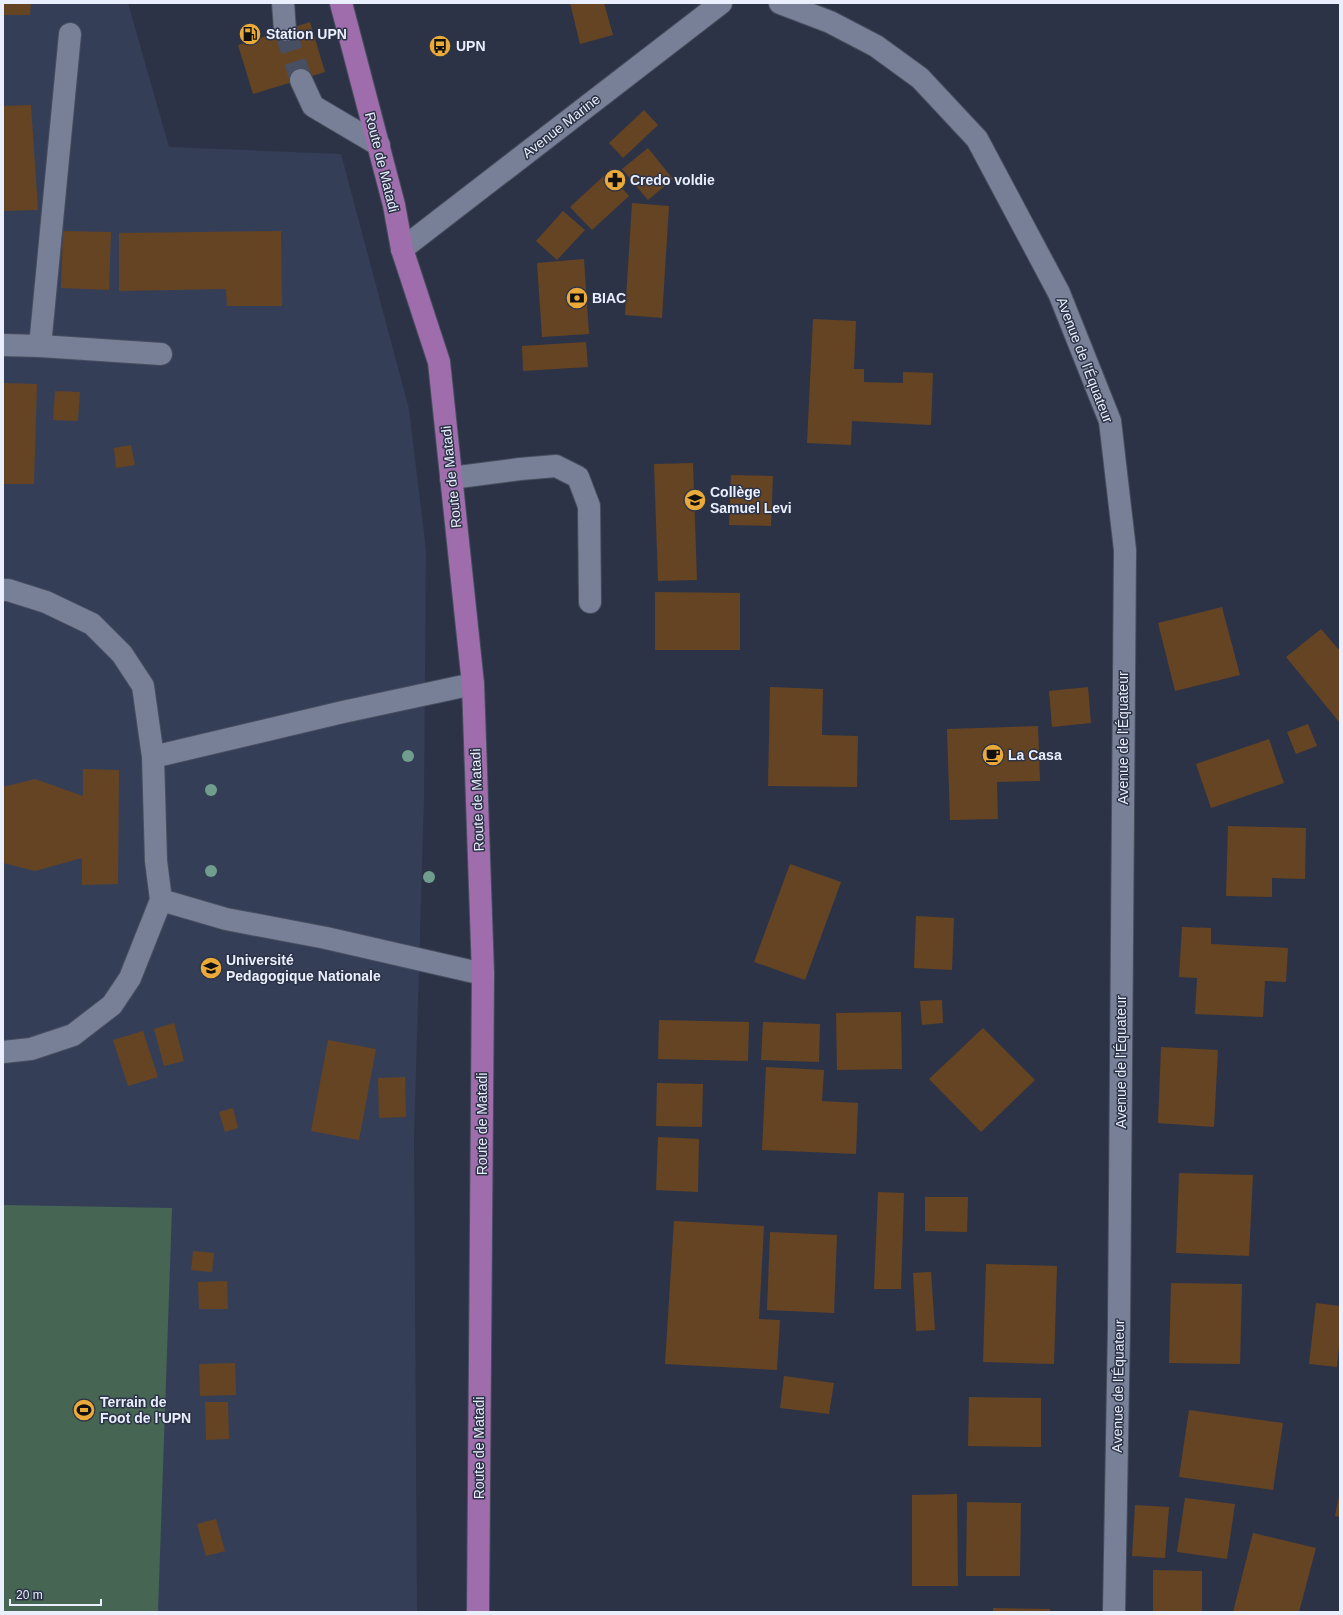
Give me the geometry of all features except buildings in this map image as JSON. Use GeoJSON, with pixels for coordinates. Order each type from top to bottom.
{"type":"FeatureCollection","features":[{"type":"Feature","properties":{"kind":"main road","name":"Route de Matadi"},"geometry":{"type":"LineString","coordinates":[[341,3],[394,205],[402,249],[439,362],[473,684],[483,974],[478,1612]]}},
{"type":"Feature","properties":{"kind":"street"},"geometry":{"type":"LineString","coordinates":[[283,3],[286,30]]}},
{"type":"Feature","properties":{"kind":"street","name":"Avenue Marine"},"geometry":{"type":"LineString","coordinates":[[402,249],[721,3]]}},
{"type":"Feature","properties":{"kind":"street","name":"Avenue de l'Équateur"},"geometry":{"type":"LineString","coordinates":[[780,3],[830,22],[876,46],[920,78],[977,139],[1059,293],[1110,421],[1125,550],[1119,1318],[1114,1612]]}},
{"type":"Feature","properties":{"kind":"street"},"geometry":{"type":"LineString","coordinates":[[40,346],[70,34]]}},
{"type":"Feature","properties":{"kind":"street"},"geometry":{"type":"LineString","coordinates":[[301,80],[313,106],[379,145]]}},
{"type":"Feature","properties":{"kind":"street"},"geometry":{"type":"LineString","coordinates":[[3,345],[161,354]]}},
{"type":"Feature","properties":{"kind":"street"},"geometry":{"type":"LineString","coordinates":[[451,478],[556,466],[578,477],[589,506],[590,602]]}},
{"type":"Feature","properties":{"kind":"street"},"geometry":{"type":"LineString","coordinates":[[3,590],[8,590],[46,602],[92,624],[122,654],[143,686],[153,757],[156,862],[161,900],[130,978],[112,1005],[73,1035],[31,1049],[3,1052]]}},
{"type":"Feature","properties":{"kind":"street"},"geometry":{"type":"LineString","coordinates":[[153,757],[343,712],[473,684]]}},
{"type":"Feature","properties":{"kind":"street"},"geometry":{"type":"LineString","coordinates":[[161,900],[226,919],[326,938],[483,974]]}},
{"type":"Feature","properties":{"kind":"shaded area","name":"Université Pedagogique Nationale"},"geometry":{"type":"Polygon","coordinates":[[[3,3],[128,3],[169,147],[341,154],[409,409],[426,550],[424,798],[414,1138],[417,1612],[3,1612],[3,3]]]}},
{"type":"Feature","properties":{"kind":"green space","name":"Terrain de Foot de l'UPN"},"geometry":{"type":"Polygon","coordinates":[[[3,1205],[172,1208],[158,1612],[3,1612],[3,1205]]]}},
{"type":"Feature","properties":{"kind":"tunnel"},"geometry":{"type":"LineString","coordinates":[[285,30],[301,80]]}},
{"type":"Feature","properties":{"kind":"place","name":"Station UPN"},"geometry":{"type":"Point","coordinates":[250,34]}},
{"type":"Feature","properties":{"kind":"place","name":"UPN"},"geometry":{"type":"Point","coordinates":[440,46]}},
{"type":"Feature","properties":{"kind":"place","name":"Credo voldie"},"geometry":{"type":"Point","coordinates":[615,180]}},
{"type":"Feature","properties":{"kind":"place","name":"BIAC"},"geometry":{"type":"Point","coordinates":[577,298]}},
{"type":"Feature","properties":{"kind":"place","name":"Collège Samuel Levi"},"geometry":{"type":"Point","coordinates":[695,500]}},
{"type":"Feature","properties":{"kind":"place","name":"La Casa"},"geometry":{"type":"Point","coordinates":[993,755]}},
{"type":"Feature","properties":{"kind":"place","name":"Université Pedagogique Nationale"},"geometry":{"type":"Point","coordinates":[211,968]}},
{"type":"Feature","properties":{"kind":"place","name":"Terrain de Foot de l'UPN"},"geometry":{"type":"Point","coordinates":[84,1410]}}]}
